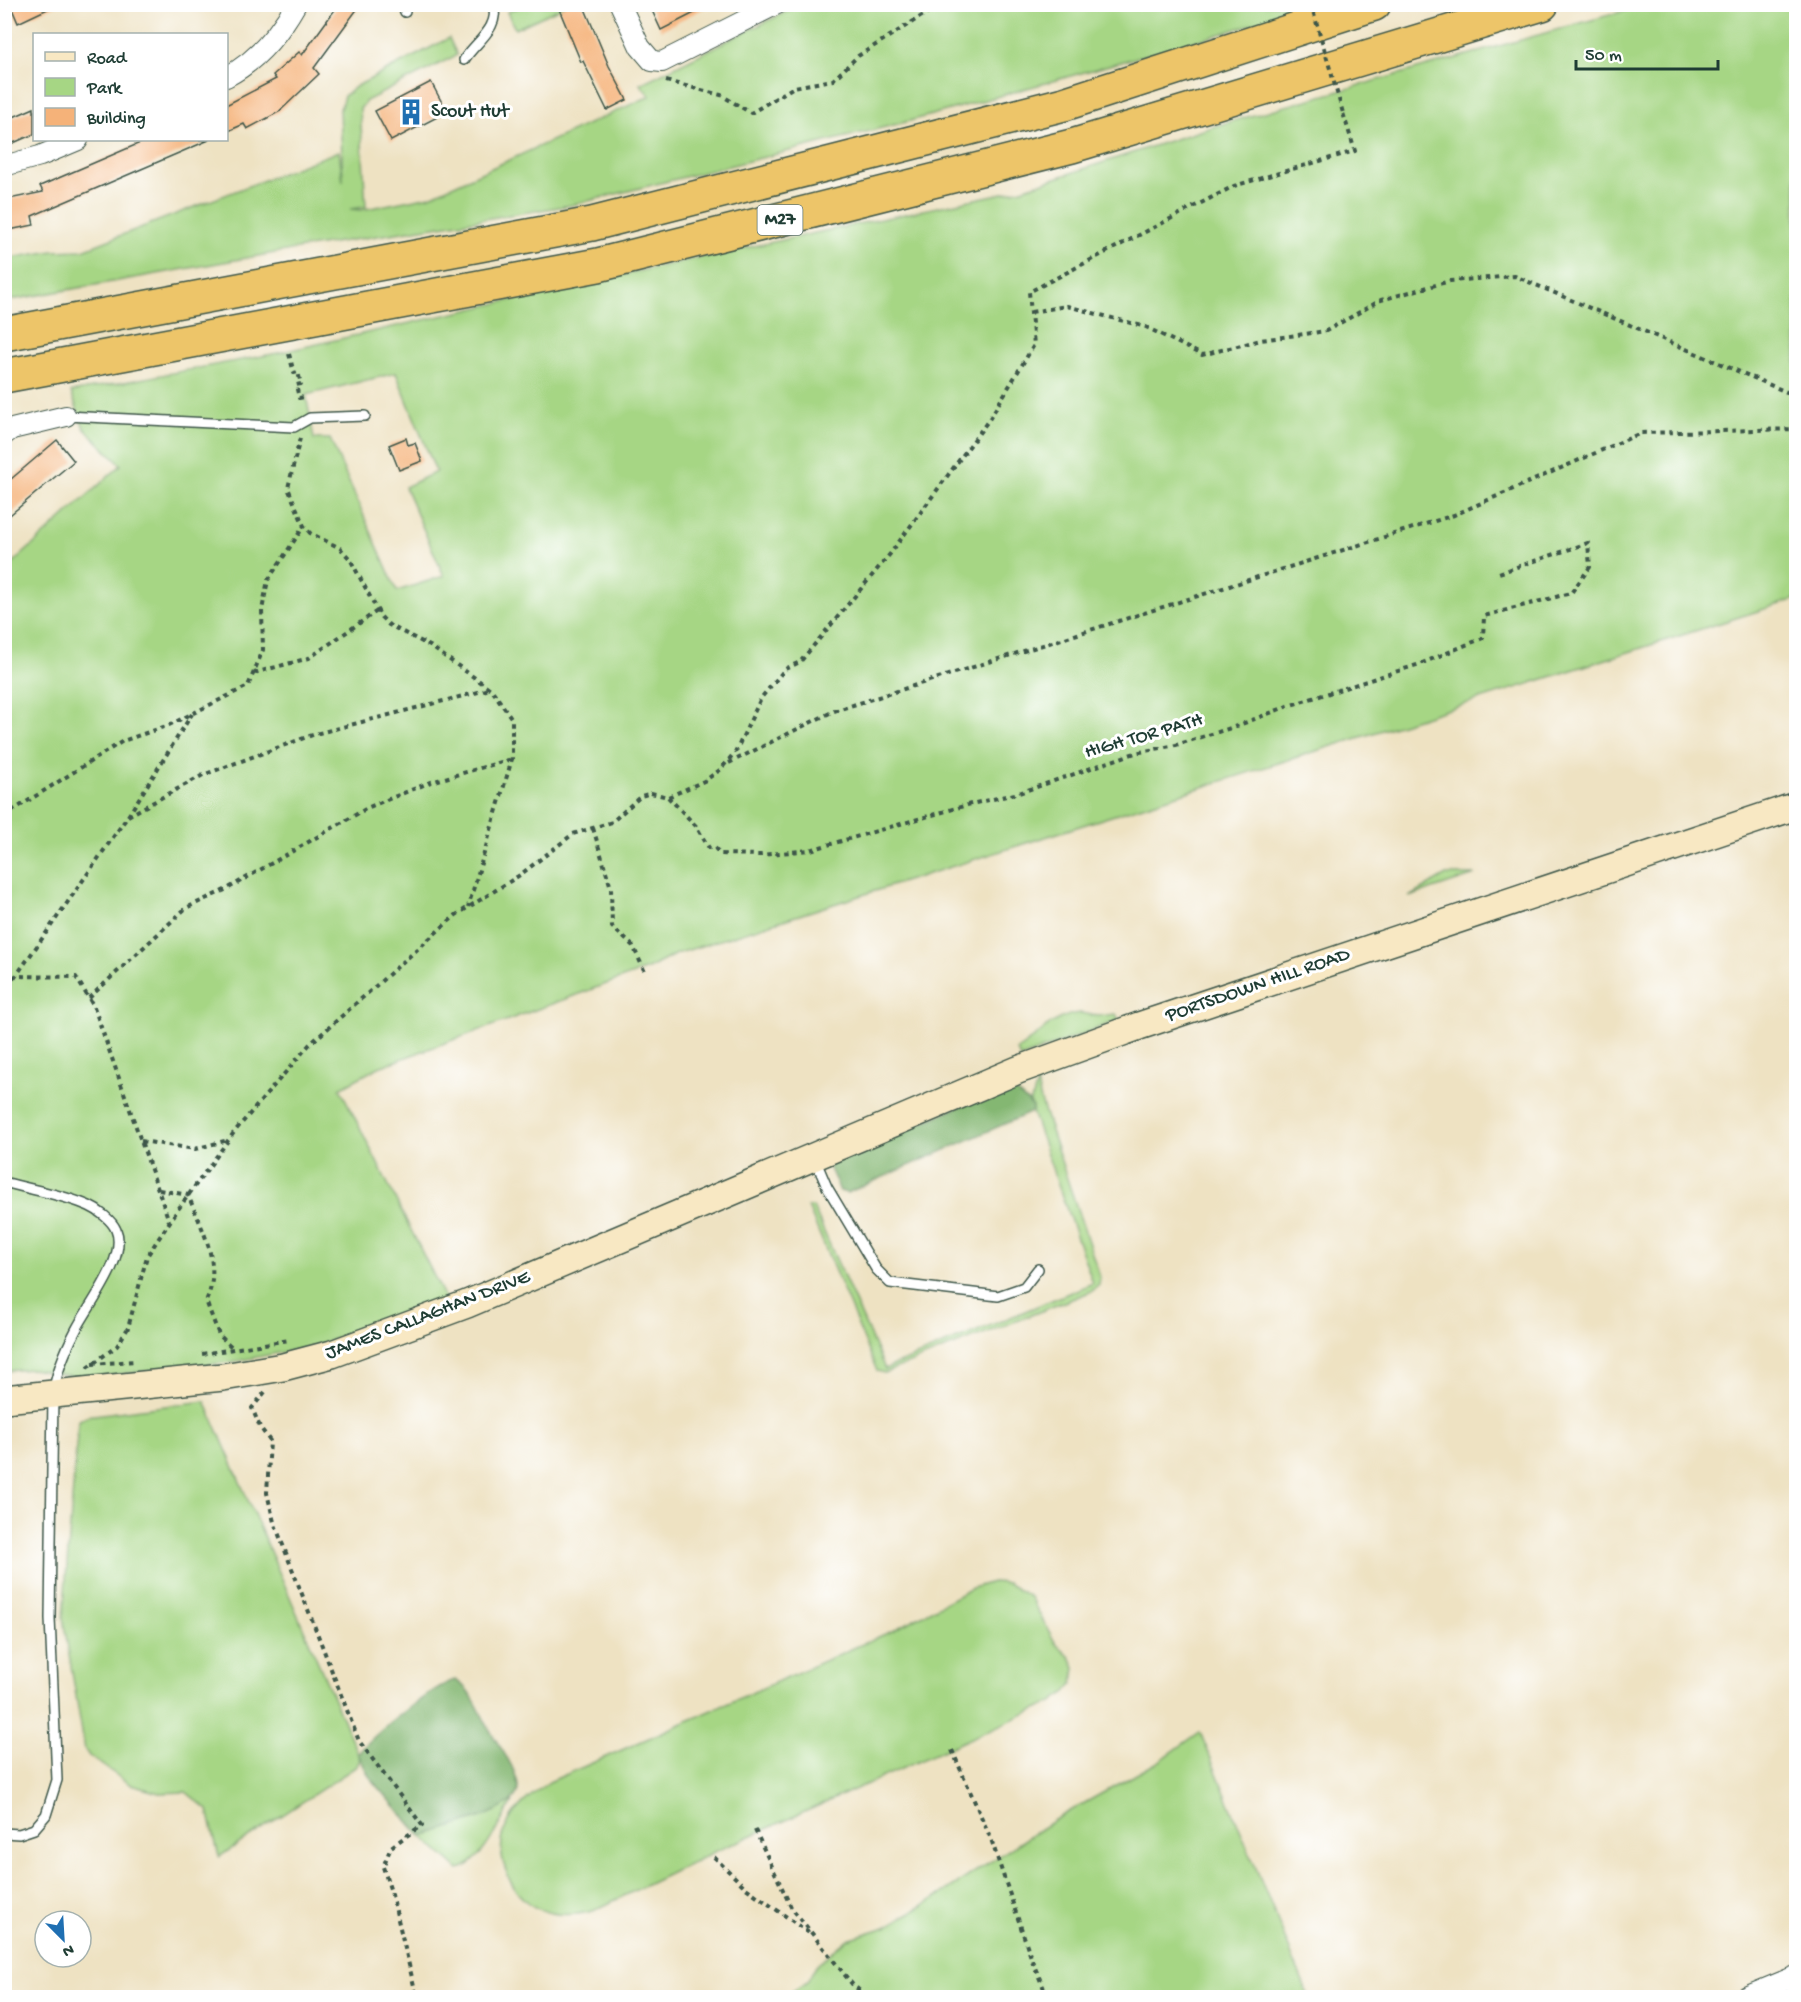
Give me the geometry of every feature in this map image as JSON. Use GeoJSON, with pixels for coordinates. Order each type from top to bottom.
{"type":"FeatureCollection","features":[{"type":"Feature","properties":{"kind":"highway","name":"M27"},"geometry":{"type":"LineString","coordinates":[[4,334],[592,224],[1064,104],[1374,4]]}},
{"type":"Feature","properties":{"kind":"highway","name":"M27"},"geometry":{"type":"LineString","coordinates":[[4,376],[598,266],[1072,146],[1542,4]]}},
{"type":"Feature","properties":{"kind":"street"},"geometry":{"type":"LineString","coordinates":[[228,76],[251,60],[271,40],[296,4]]}},
{"type":"Feature","properties":{"kind":"street"},"geometry":{"type":"LineString","coordinates":[[620,4],[649,58],[662,62],[777,4]]}},
{"type":"Feature","properties":{"kind":"street"},"geometry":{"type":"LineString","coordinates":[[4,166],[40,156],[76,141]]}},
{"type":"Feature","properties":{"kind":"street"},"geometry":{"type":"LineString","coordinates":[[4,435],[12,429],[66,416]]}},
{"type":"Feature","properties":{"kind":"street","name":"PORTSDOWN HILL ROAD"},"geometry":{"type":"LineString","coordinates":[[730,1192],[1017,1070],[1128,1030],[1797,806]]}},
{"type":"Feature","properties":{"kind":"street","name":"JAMES CALLAGHAN DRIVE"},"geometry":{"type":"LineString","coordinates":[[4,1399],[212,1378],[283,1367],[332,1354],[467,1304],[730,1192]]}},
{"type":"Feature","properties":{"kind":"street"},"geometry":{"type":"LineString","coordinates":[[1743,1998],[1797,1976]]}},
{"type":"Feature","properties":{"kind":"lane"},"geometry":{"type":"LineString","coordinates":[[464,60],[473,45],[491,28],[495,19],[494,4]]}},
{"type":"Feature","properties":{"kind":"lane"},"geometry":{"type":"LineString","coordinates":[[66,416],[294,427],[310,418],[365,416]]}},
{"type":"Feature","properties":{"kind":"lane"},"geometry":{"type":"LineString","coordinates":[[814,1157],[827,1187],[876,1269],[890,1283],[998,1296],[1024,1287],[1038,1269]]}},
{"type":"Feature","properties":{"kind":"lane"},"geometry":{"type":"LineString","coordinates":[[4,1182],[89,1206],[108,1219],[117,1231],[117,1250],[112,1266],[75,1331],[55,1383],[53,1395],[50,1618],[57,1780],[46,1815],[34,1829],[19,1834],[4,1833]]}},
{"type":"Feature","properties":{"kind":"path"},"geometry":{"type":"LineString","coordinates":[[649,58],[657,77],[673,84],[721,95],[751,113],[794,87],[833,80],[858,56],[941,4]]}},
{"type":"Feature","properties":{"kind":"path"},"geometry":{"type":"LineString","coordinates":[[727,764],[736,751],[761,698],[785,669],[800,662],[890,554],[990,418],[1034,345],[1029,292],[1234,186],[1354,151],[1311,4]]}},
{"type":"Feature","properties":{"kind":"path"},"geometry":{"type":"LineString","coordinates":[[1031,312],[1067,306],[1146,327],[1202,355],[1261,340],[1326,331],[1381,300],[1450,281],[1515,276],[1797,396]]}},
{"type":"Feature","properties":{"kind":"path"},"geometry":{"type":"LineString","coordinates":[[289,354],[294,373],[298,372],[301,384],[296,385],[299,398],[304,397]]}},
{"type":"Feature","properties":{"kind":"path"},"geometry":{"type":"LineString","coordinates":[[294,427],[300,436],[288,488],[304,526],[310,533],[340,548],[350,559],[377,611],[389,625],[430,646],[490,689],[512,719],[512,759],[468,908]]}},
{"type":"Feature","properties":{"kind":"path"},"geometry":{"type":"LineString","coordinates":[[83,1371],[117,1346],[128,1328],[147,1256],[229,1140],[309,1045],[383,977],[468,908],[520,874],[573,834],[612,822],[641,796],[651,793],[668,797],[704,781],[727,764],[834,711],[1454,515],[1641,433],[1797,429]]}},
{"type":"Feature","properties":{"kind":"path"},"geometry":{"type":"LineString","coordinates":[[4,816],[123,741],[169,725],[248,686],[263,650],[262,610],[268,580],[304,526]]}},
{"type":"Feature","properties":{"kind":"path","name":"HIGH TOR PATH"},"geometry":{"type":"LineString","coordinates":[[668,797],[696,826],[709,848],[715,848],[720,854],[761,855],[810,850],[967,805],[1020,793],[1135,753],[1187,741],[1420,664],[1483,638],[1484,616],[1571,593],[1590,567],[1588,543],[1499,573]]}},
{"type":"Feature","properties":{"kind":"path"},"geometry":{"type":"LineString","coordinates":[[254,673],[309,658],[377,611]]}},
{"type":"Feature","properties":{"kind":"path"},"geometry":{"type":"LineString","coordinates":[[128,816],[203,775],[315,734],[490,689]]}},
{"type":"Feature","properties":{"kind":"path"},"geometry":{"type":"LineString","coordinates":[[4,993],[128,816],[192,713]]}},
{"type":"Feature","properties":{"kind":"path"},"geometry":{"type":"LineString","coordinates":[[89,998],[186,908],[227,889],[369,807],[431,782],[512,759]]}},
{"type":"Feature","properties":{"kind":"path"},"geometry":{"type":"LineString","coordinates":[[593,828],[611,888],[612,927],[633,946],[644,970]]}},
{"type":"Feature","properties":{"kind":"path"},"geometry":{"type":"LineString","coordinates":[[4,981],[16,976],[76,977],[89,998],[170,1222]]}},
{"type":"Feature","properties":{"kind":"path"},"geometry":{"type":"LineString","coordinates":[[141,1141],[195,1149],[229,1140]]}},
{"type":"Feature","properties":{"kind":"path"},"geometry":{"type":"LineString","coordinates":[[158,1190],[188,1196]]}},
{"type":"Feature","properties":{"kind":"path"},"geometry":{"type":"LineString","coordinates":[[188,1196],[211,1252],[212,1289],[206,1301],[219,1335],[234,1349]]}},
{"type":"Feature","properties":{"kind":"path"},"geometry":{"type":"LineString","coordinates":[[191,1356],[292,1340]]}},
{"type":"Feature","properties":{"kind":"path"},"geometry":{"type":"LineString","coordinates":[[91,1365],[142,1361]]}},
{"type":"Feature","properties":{"kind":"path"},"geometry":{"type":"LineString","coordinates":[[283,1367],[252,1408],[260,1427],[270,1441],[266,1480],[270,1508],[359,1741],[422,1825],[391,1847],[382,1867],[401,1927],[417,1998]]}},
{"type":"Feature","properties":{"kind":"path"},"geometry":{"type":"LineString","coordinates":[[952,1750],[991,1839],[1033,1963],[1048,1998]]}},
{"type":"Feature","properties":{"kind":"path"},"geometry":{"type":"LineString","coordinates":[[755,1830],[791,1907],[852,1984],[867,1998]]}},
{"type":"Feature","properties":{"kind":"path"},"geometry":{"type":"LineString","coordinates":[[714,1857],[755,1894],[814,1936]]}},
{"type":"Feature","properties":{"kind":"green space"},"geometry":{"type":"Polygon","coordinates":[[[802,4],[1314,5],[1210,37],[910,121],[572,205],[308,247],[5,301],[5,259],[53,251],[83,250],[339,151],[343,182],[340,109],[344,96],[357,86],[449,38],[457,55],[366,101],[360,109],[366,207],[350,209],[361,210],[430,196],[650,96],[640,84],[802,4]]]}},
{"type":"Feature","properties":{"kind":"green space"},"geometry":{"type":"Polygon","coordinates":[[[524,5],[567,5],[515,29],[507,12],[524,5]]]}},
{"type":"Feature","properties":{"kind":"green space"},"geometry":{"type":"Polygon","coordinates":[[[1645,5],[1796,5],[1796,599],[676,954],[650,968],[379,1067],[340,1088],[446,1300],[315,1346],[232,1362],[82,1378],[32,1369],[5,1371],[4,571],[121,465],[84,428],[71,392],[278,353],[684,261],[1022,189],[1215,126],[1645,5]],[[396,373],[306,395],[314,439],[330,439],[397,591],[444,576],[405,487],[436,472],[396,373]]]}},
{"type":"Feature","properties":{"kind":"green space"},"geometry":{"type":"Polygon","coordinates":[[[1446,875],[1475,875],[1409,897],[1446,875]]]}},
{"type":"Feature","properties":{"kind":"green space"},"geometry":{"type":"Polygon","coordinates":[[[1081,1013],[1098,1016],[1116,1014],[1119,1020],[1020,1058],[1017,1050],[1047,1027],[1062,1018],[1081,1013]]]}},
{"type":"Feature","properties":{"kind":"green space"},"geometry":{"type":"Polygon","coordinates":[[[1017,1083],[1014,1090],[1033,1107],[1032,1112],[847,1193],[840,1191],[827,1162],[1017,1083]]]}},
{"type":"Feature","properties":{"kind":"green space"},"geometry":{"type":"Polygon","coordinates":[[[1037,1083],[1100,1277],[1099,1285],[1092,1291],[884,1373],[877,1371],[808,1207],[813,1207],[885,1369],[1093,1283],[1032,1112],[1033,1107],[1029,1102],[1037,1083]]]}},
{"type":"Feature","properties":{"kind":"green space"},"geometry":{"type":"Polygon","coordinates":[[[205,1401],[360,1759],[357,1766],[219,1857],[208,1810],[186,1792],[159,1793],[131,1785],[89,1756],[85,1750],[63,1618],[78,1421],[86,1416],[205,1401]]]}},
{"type":"Feature","properties":{"kind":"green space"},"geometry":{"type":"Polygon","coordinates":[[[992,1582],[1007,1583],[1030,1597],[1056,1644],[1070,1657],[1075,1667],[1073,1684],[1052,1702],[712,1853],[593,1911],[564,1914],[539,1909],[528,1903],[511,1882],[502,1854],[502,1841],[507,1824],[529,1798],[549,1782],[892,1631],[972,1588],[992,1582]]]}},
{"type":"Feature","properties":{"kind":"green space"},"geometry":{"type":"Polygon","coordinates":[[[455,1680],[467,1690],[476,1703],[511,1765],[517,1779],[516,1795],[508,1804],[496,1811],[426,1835],[419,1834],[369,1776],[358,1754],[403,1712],[445,1684],[455,1680]]]}},
{"type":"Feature","properties":{"kind":"green space"},"geometry":{"type":"Polygon","coordinates":[[[1200,1732],[1309,1997],[818,1998],[813,1994],[804,1997],[782,1998],[807,1982],[816,1965],[848,1939],[886,1927],[929,1902],[1056,1819],[1158,1762],[1200,1732]]]}},
{"type":"Feature","properties":{"kind":"green space"},"geometry":{"type":"Polygon","coordinates":[[[513,1801],[477,1858],[459,1870],[419,1834],[431,1833],[498,1809],[513,1801]]]}},
{"type":"Feature","properties":{"kind":"building"},"geometry":{"type":"Polygon","coordinates":[[[10,4],[58,4],[18,23],[10,4]]]}},
{"type":"Feature","properties":{"kind":"building"},"geometry":{"type":"Polygon","coordinates":[[[339,4],[361,4],[314,68],[319,74],[279,112],[247,129],[244,124],[228,131],[228,104],[276,79],[273,75],[299,52],[302,55],[339,4]]]}},
{"type":"Feature","properties":{"kind":"building"},"geometry":{"type":"Polygon","coordinates":[[[568,4],[583,4],[609,66],[627,100],[607,110],[583,61],[581,62],[559,9],[568,4]]]}},
{"type":"Feature","properties":{"kind":"building"},"geometry":{"type":"Polygon","coordinates":[[[649,4],[712,4],[661,30],[649,4]]]}},
{"type":"Feature","properties":{"kind":"building","name":"Scout Hut"},"geometry":{"type":"Polygon","coordinates":[[[431,82],[447,112],[391,141],[375,111],[431,82]]]}},
{"type":"Feature","properties":{"kind":"building"},"geometry":{"type":"Polygon","coordinates":[[[33,108],[33,134],[4,147],[4,121],[33,108]]]}},
{"type":"Feature","properties":{"kind":"building"},"geometry":{"type":"Polygon","coordinates":[[[145,141],[207,141],[32,216],[34,225],[4,231],[4,200],[43,192],[40,186],[145,141]]]}},
{"type":"Feature","properties":{"kind":"building"},"geometry":{"type":"Polygon","coordinates":[[[406,438],[408,445],[415,443],[422,461],[399,470],[389,445],[406,438]]]}},
{"type":"Feature","properties":{"kind":"building"},"geometry":{"type":"Polygon","coordinates":[[[57,440],[74,461],[4,520],[4,485],[57,440]]]}},
{"type":"Feature","properties":{"kind":"place","name":"Scout Hut"},"geometry":{"type":"Point","coordinates":[411,112]}}]}
